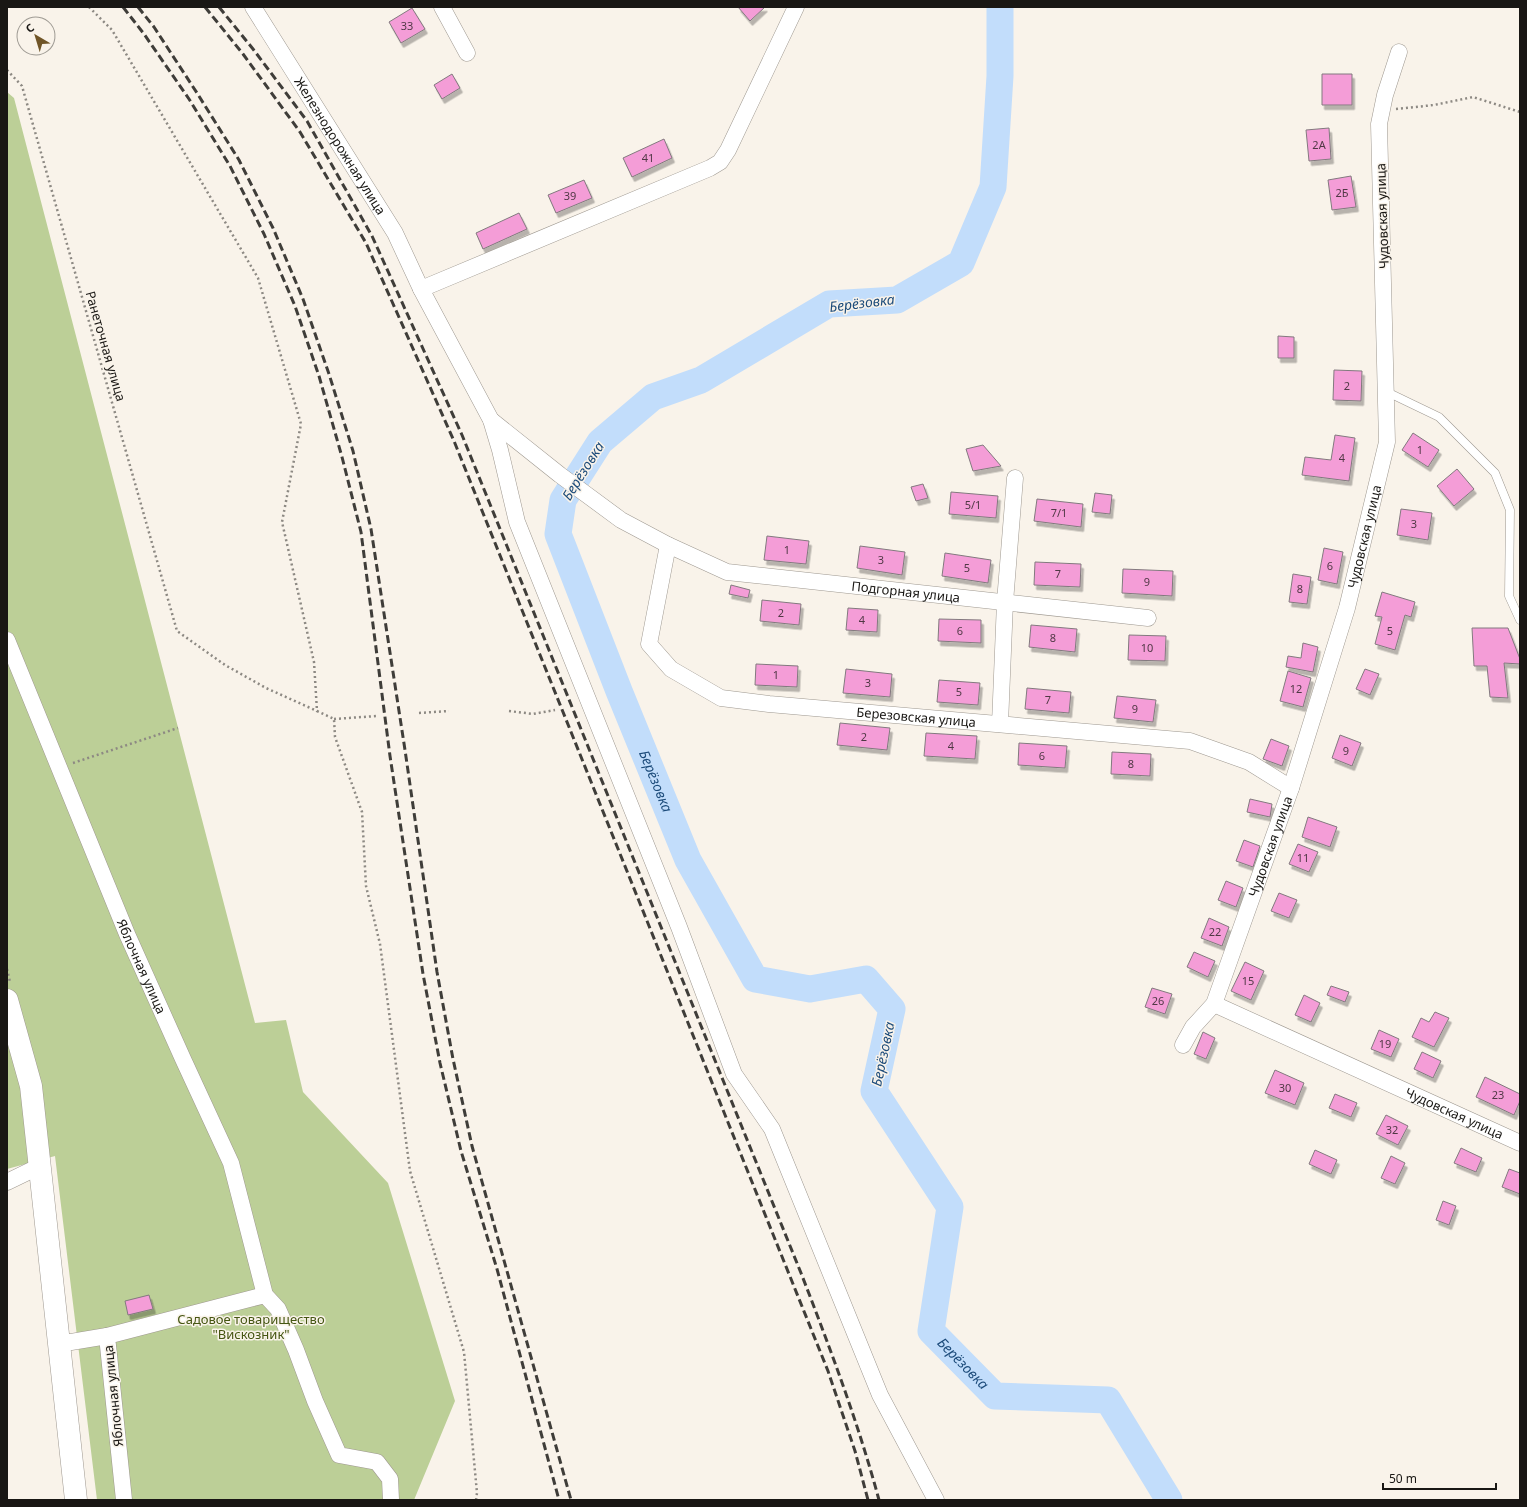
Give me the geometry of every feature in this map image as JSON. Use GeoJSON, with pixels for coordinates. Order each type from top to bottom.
{"type":"FeatureCollection","features":[{"type":"Feature","properties":{"kind":"street","name":"Железнодорожная улица"},"geometry":{"type":"LineString","coordinates":[[253,7],[395,233],[421,289],[491,420]]}},
{"type":"Feature","properties":{"kind":"street"},"geometry":{"type":"LineString","coordinates":[[442,7],[467,53]]}},
{"type":"Feature","properties":{"kind":"street"},"geometry":{"type":"LineString","coordinates":[[421,289],[710,168],[720,162],[728,150],[796,7]]}},
{"type":"Feature","properties":{"kind":"street","name":"Чудовская улица"},"geometry":{"type":"LineString","coordinates":[[1183,1045],[1193,1027],[1214,1004],[1291,788],[1347,608],[1386,450],[1387,392],[1379,124],[1385,95],[1399,52]]}},
{"type":"Feature","properties":{"kind":"street"},"geometry":{"type":"LineString","coordinates":[[491,420],[500,450],[517,522],[679,926],[734,1074],[772,1129],[880,1395],[936,1500]]}},
{"type":"Feature","properties":{"kind":"street","name":"Подгорная улица"},"geometry":{"type":"LineString","coordinates":[[491,420],[621,520],[668,545],[727,572],[1148,618]]}},
{"type":"Feature","properties":{"kind":"street"},"geometry":{"type":"LineString","coordinates":[[1000,724],[1005,602],[1015,478]]}},
{"type":"Feature","properties":{"kind":"street","name":"Березовская улица"},"geometry":{"type":"LineString","coordinates":[[668,545],[649,644],[671,669],[720,698],[769,704],[1190,741],[1249,762],[1291,788]]}},
{"type":"Feature","properties":{"kind":"street","name":"Яблочная улица"},"geometry":{"type":"LineString","coordinates":[[7,640],[128,934],[231,1163],[265,1295],[278,1308],[315,1401],[339,1455],[377,1462],[390,1479],[391,1500]]}},
{"type":"Feature","properties":{"kind":"street"},"geometry":{"type":"LineString","coordinates":[[7,1000],[30,1086],[76,1500]]}},
{"type":"Feature","properties":{"kind":"street","name":"Чудовская улица"},"geometry":{"type":"LineString","coordinates":[[1214,1004],[1520,1143]]}},
{"type":"Feature","properties":{"kind":"street"},"geometry":{"type":"LineString","coordinates":[[7,1182],[40,1166]]}},
{"type":"Feature","properties":{"kind":"street","name":"Яблочная улица"},"geometry":{"type":"LineString","coordinates":[[124,1500],[106,1336],[265,1295]]}},
{"type":"Feature","properties":{"kind":"street"},"geometry":{"type":"LineString","coordinates":[[59,1344],[106,1336]]}},
{"type":"Feature","properties":{"kind":"lane"},"geometry":{"type":"LineString","coordinates":[[1387,392],[1439,417],[1495,473],[1510,510],[1509,596],[1520,620]]}},
{"type":"Feature","properties":{"kind":"path"},"geometry":{"type":"LineString","coordinates":[[89,7],[112,30],[258,278],[301,424],[282,522],[314,662],[317,711],[334,719],[377,716]]}},
{"type":"Feature","properties":{"kind":"path","name":"Ранеточная улица"},"geometry":{"type":"LineString","coordinates":[[7,70],[22,86],[177,631],[225,665],[266,688],[317,711]]}},
{"type":"Feature","properties":{"kind":"path"},"geometry":{"type":"LineString","coordinates":[[1379,124],[1389,110],[1434,105],[1473,97],[1520,112]]}},
{"type":"Feature","properties":{"kind":"path"},"geometry":{"type":"LineString","coordinates":[[509,711],[533,714],[555,710]]}},
{"type":"Feature","properties":{"kind":"path"},"geometry":{"type":"LineString","coordinates":[[419,713],[449,711]]}},
{"type":"Feature","properties":{"kind":"path"},"geometry":{"type":"LineString","coordinates":[[334,719],[335,736],[362,812],[366,886],[380,944],[410,1171],[464,1352],[477,1493],[476,1500]]}},
{"type":"Feature","properties":{"kind":"path"},"geometry":{"type":"LineString","coordinates":[[59,768],[178,728]]}},
{"type":"Feature","properties":{"kind":"green space","name":"Садовое товарищество \"Вискозник\""},"geometry":{"type":"Polygon","coordinates":[[[7,92],[14,98],[255,1023],[286,1020],[303,1092],[388,1183],[455,1401],[414,1500],[97,1500],[55,1156],[7,1169],[7,92]]]}},
{"type":"Feature","properties":{"kind":"building"},"geometry":{"type":"Polygon","coordinates":[[[738,7],[765,7],[750,21],[738,7]]]}},
{"type":"Feature","properties":{"kind":"building"},"geometry":{"type":"Polygon","coordinates":[[[412,8],[425,29],[401,43],[389,22],[412,8]]]}},
{"type":"Feature","properties":{"kind":"building"},"geometry":{"type":"Polygon","coordinates":[[[452,74],[460,88],[442,99],[434,85],[452,74]]]}},
{"type":"Feature","properties":{"kind":"building"},"geometry":{"type":"Polygon","coordinates":[[[1322,74],[1352,74],[1352,105],[1322,105],[1322,74]]]}},
{"type":"Feature","properties":{"kind":"building"},"geometry":{"type":"Polygon","coordinates":[[[1329,128],[1331,159],[1309,161],[1306,130],[1329,128]]]}},
{"type":"Feature","properties":{"kind":"building"},"geometry":{"type":"Polygon","coordinates":[[[664,139],[672,158],[632,177],[623,158],[664,139]]]}},
{"type":"Feature","properties":{"kind":"building"},"geometry":{"type":"Polygon","coordinates":[[[1351,176],[1356,207],[1332,210],[1328,180],[1351,176]]]}},
{"type":"Feature","properties":{"kind":"building"},"geometry":{"type":"Polygon","coordinates":[[[584,180],[592,198],[556,213],[548,195],[584,180]]]}},
{"type":"Feature","properties":{"kind":"building"},"geometry":{"type":"Polygon","coordinates":[[[519,213],[527,229],[483,249],[476,233],[519,213]]]}},
{"type":"Feature","properties":{"kind":"building"},"geometry":{"type":"Polygon","coordinates":[[[1278,336],[1294,337],[1294,358],[1278,358],[1278,336]]]}},
{"type":"Feature","properties":{"kind":"building"},"geometry":{"type":"Polygon","coordinates":[[[1334,370],[1362,371],[1361,401],[1333,400],[1334,370]]]}},
{"type":"Feature","properties":{"kind":"building"},"geometry":{"type":"Polygon","coordinates":[[[1413,433],[1439,450],[1428,467],[1402,450],[1413,433]]]}},
{"type":"Feature","properties":{"kind":"building"},"geometry":{"type":"Polygon","coordinates":[[[1335,435],[1355,438],[1349,481],[1302,475],[1305,457],[1331,460],[1335,435]]]}},
{"type":"Feature","properties":{"kind":"building"},"geometry":{"type":"Polygon","coordinates":[[[983,445],[1001,466],[973,471],[966,449],[983,445]]]}},
{"type":"Feature","properties":{"kind":"building"},"geometry":{"type":"Polygon","coordinates":[[[1457,469],[1474,489],[1454,506],[1437,486],[1457,469]]]}},
{"type":"Feature","properties":{"kind":"building"},"geometry":{"type":"Polygon","coordinates":[[[923,484],[928,498],[916,501],[911,487],[923,484]]]}},
{"type":"Feature","properties":{"kind":"building"},"geometry":{"type":"Polygon","coordinates":[[[951,492],[998,496],[996,518],[949,514],[951,492]]]}},
{"type":"Feature","properties":{"kind":"building"},"geometry":{"type":"Polygon","coordinates":[[[1095,493],[1112,495],[1110,514],[1092,512],[1095,493]]]}},
{"type":"Feature","properties":{"kind":"building"},"geometry":{"type":"Polygon","coordinates":[[[1037,499],[1083,504],[1081,527],[1034,521],[1037,499]]]}},
{"type":"Feature","properties":{"kind":"building"},"geometry":{"type":"Polygon","coordinates":[[[1401,509],[1432,513],[1428,540],[1397,535],[1401,509]]]}},
{"type":"Feature","properties":{"kind":"building"},"geometry":{"type":"Polygon","coordinates":[[[767,536],[809,541],[806,564],[764,560],[767,536]]]}},
{"type":"Feature","properties":{"kind":"building"},"geometry":{"type":"Polygon","coordinates":[[[860,546],[905,552],[902,575],[857,568],[860,546]]]}},
{"type":"Feature","properties":{"kind":"building"},"geometry":{"type":"Polygon","coordinates":[[[1324,548],[1343,552],[1337,584],[1318,580],[1324,548]]]}},
{"type":"Feature","properties":{"kind":"building"},"geometry":{"type":"Polygon","coordinates":[[[945,553],[991,560],[988,583],[942,576],[945,553]]]}},
{"type":"Feature","properties":{"kind":"building"},"geometry":{"type":"Polygon","coordinates":[[[1035,562],[1081,564],[1080,587],[1034,585],[1035,562]]]}},
{"type":"Feature","properties":{"kind":"building"},"geometry":{"type":"Polygon","coordinates":[[[1123,569],[1173,571],[1172,596],[1122,593],[1123,569]]]}},
{"type":"Feature","properties":{"kind":"building"},"geometry":{"type":"Polygon","coordinates":[[[1293,574],[1311,577],[1307,604],[1289,602],[1293,574]]]}},
{"type":"Feature","properties":{"kind":"building"},"geometry":{"type":"Polygon","coordinates":[[[731,585],[750,590],[748,598],[729,594],[731,585]]]}},
{"type":"Feature","properties":{"kind":"building"},"geometry":{"type":"Polygon","coordinates":[[[1382,592],[1415,602],[1411,617],[1405,615],[1395,650],[1375,644],[1382,617],[1375,616],[1382,592]]]}},
{"type":"Feature","properties":{"kind":"building"},"geometry":{"type":"Polygon","coordinates":[[[762,600],[801,604],[799,625],[760,621],[762,600]]]}},
{"type":"Feature","properties":{"kind":"building"},"geometry":{"type":"Polygon","coordinates":[[[848,608],[878,610],[877,632],[846,630],[848,608]]]}},
{"type":"Feature","properties":{"kind":"building"},"geometry":{"type":"Polygon","coordinates":[[[939,619],[981,620],[981,643],[938,641],[939,619]]]}},
{"type":"Feature","properties":{"kind":"building"},"geometry":{"type":"Polygon","coordinates":[[[1031,625],[1077,629],[1075,652],[1029,647],[1031,625]]]}},
{"type":"Feature","properties":{"kind":"building"},"geometry":{"type":"Polygon","coordinates":[[[1472,628],[1508,628],[1520,659],[1520,664],[1504,663],[1508,698],[1490,697],[1487,666],[1474,666],[1472,628]]]}},
{"type":"Feature","properties":{"kind":"building"},"geometry":{"type":"Polygon","coordinates":[[[1129,635],[1166,636],[1165,661],[1128,660],[1129,635]]]}},
{"type":"Feature","properties":{"kind":"building"},"geometry":{"type":"Polygon","coordinates":[[[1303,643],[1318,647],[1313,672],[1286,667],[1288,656],[1301,658],[1303,643]]]}},
{"type":"Feature","properties":{"kind":"building"},"geometry":{"type":"Polygon","coordinates":[[[756,664],[798,666],[797,687],[755,685],[756,664]]]}},
{"type":"Feature","properties":{"kind":"building"},"geometry":{"type":"Polygon","coordinates":[[[846,669],[892,674],[890,697],[843,693],[846,669]]]}},
{"type":"Feature","properties":{"kind":"building"},"geometry":{"type":"Polygon","coordinates":[[[1365,669],[1379,674],[1370,695],[1356,689],[1365,669]]]}},
{"type":"Feature","properties":{"kind":"building"},"geometry":{"type":"Polygon","coordinates":[[[1288,671],[1311,678],[1303,707],[1280,701],[1288,671]]]}},
{"type":"Feature","properties":{"kind":"building"},"geometry":{"type":"Polygon","coordinates":[[[939,680],[980,683],[978,705],[937,702],[939,680]]]}},
{"type":"Feature","properties":{"kind":"building"},"geometry":{"type":"Polygon","coordinates":[[[1027,688],[1071,692],[1069,713],[1025,709],[1027,688]]]}},
{"type":"Feature","properties":{"kind":"building"},"geometry":{"type":"Polygon","coordinates":[[[1117,696],[1156,700],[1153,722],[1114,718],[1117,696]]]}},
{"type":"Feature","properties":{"kind":"building"},"geometry":{"type":"Polygon","coordinates":[[[840,723],[890,728],[887,750],[837,745],[840,723]]]}},
{"type":"Feature","properties":{"kind":"building"},"geometry":{"type":"Polygon","coordinates":[[[926,733],[977,736],[975,759],[924,756],[926,733]]]}},
{"type":"Feature","properties":{"kind":"building"},"geometry":{"type":"Polygon","coordinates":[[[1340,735],[1361,743],[1352,766],[1332,758],[1340,735]]]}},
{"type":"Feature","properties":{"kind":"building"},"geometry":{"type":"Polygon","coordinates":[[[1271,739],[1289,746],[1282,766],[1263,759],[1271,739]]]}},
{"type":"Feature","properties":{"kind":"building"},"geometry":{"type":"Polygon","coordinates":[[[1019,743],[1067,746],[1065,768],[1018,765],[1019,743]]]}},
{"type":"Feature","properties":{"kind":"building"},"geometry":{"type":"Polygon","coordinates":[[[1112,752],[1151,754],[1150,776],[1111,774],[1112,752]]]}},
{"type":"Feature","properties":{"kind":"building"},"geometry":{"type":"Polygon","coordinates":[[[1250,799],[1272,804],[1270,817],[1247,812],[1250,799]]]}},
{"type":"Feature","properties":{"kind":"building"},"geometry":{"type":"Polygon","coordinates":[[[1308,817],[1337,827],[1330,847],[1302,837],[1308,817]]]}},
{"type":"Feature","properties":{"kind":"building"},"geometry":{"type":"Polygon","coordinates":[[[1244,840],[1260,846],[1253,867],[1236,861],[1244,840]]]}},
{"type":"Feature","properties":{"kind":"building"},"geometry":{"type":"Polygon","coordinates":[[[1298,844],[1318,852],[1309,872],[1289,864],[1298,844]]]}},
{"type":"Feature","properties":{"kind":"building"},"geometry":{"type":"Polygon","coordinates":[[[1226,881],[1243,888],[1236,907],[1218,900],[1226,881]]]}},
{"type":"Feature","properties":{"kind":"building"},"geometry":{"type":"Polygon","coordinates":[[[1279,893],[1297,900],[1289,918],[1271,911],[1279,893]]]}},
{"type":"Feature","properties":{"kind":"building"},"geometry":{"type":"Polygon","coordinates":[[[1209,918],[1229,927],[1222,946],[1201,938],[1209,918]]]}},
{"type":"Feature","properties":{"kind":"building"},"geometry":{"type":"Polygon","coordinates":[[[1194,952],[1215,961],[1208,977],[1187,967],[1194,952]]]}},
{"type":"Feature","properties":{"kind":"building"},"geometry":{"type":"Polygon","coordinates":[[[1245,962],[1264,971],[1251,1000],[1231,991],[1245,962]]]}},
{"type":"Feature","properties":{"kind":"building"},"geometry":{"type":"Polygon","coordinates":[[[1331,986],[1349,992],[1345,1002],[1327,995],[1331,986]]]}},
{"type":"Feature","properties":{"kind":"building"},"geometry":{"type":"Polygon","coordinates":[[[1152,988],[1172,994],[1165,1014],[1145,1007],[1152,988]]]}},
{"type":"Feature","properties":{"kind":"building"},"geometry":{"type":"Polygon","coordinates":[[[1304,995],[1320,1003],[1311,1022],[1295,1015],[1304,995]]]}},
{"type":"Feature","properties":{"kind":"building"},"geometry":{"type":"Polygon","coordinates":[[[1435,1012],[1449,1018],[1434,1047],[1412,1037],[1421,1018],[1429,1022],[1435,1012]]]}},
{"type":"Feature","properties":{"kind":"building"},"geometry":{"type":"Polygon","coordinates":[[[1379,1030],[1399,1039],[1391,1057],[1371,1049],[1379,1030]]]}},
{"type":"Feature","properties":{"kind":"building"},"geometry":{"type":"Polygon","coordinates":[[[1203,1032],[1215,1038],[1206,1059],[1194,1054],[1203,1032]]]}},
{"type":"Feature","properties":{"kind":"building"},"geometry":{"type":"Polygon","coordinates":[[[1422,1052],[1441,1061],[1433,1078],[1414,1069],[1422,1052]]]}},
{"type":"Feature","properties":{"kind":"building"},"geometry":{"type":"Polygon","coordinates":[[[1275,1070],[1304,1083],[1295,1105],[1265,1093],[1275,1070]]]}},
{"type":"Feature","properties":{"kind":"building"},"geometry":{"type":"Polygon","coordinates":[[[1485,1077],[1520,1094],[1520,1101],[1514,1115],[1476,1097],[1485,1077]]]}},
{"type":"Feature","properties":{"kind":"building"},"geometry":{"type":"Polygon","coordinates":[[[1335,1094],[1357,1103],[1351,1117],[1329,1108],[1335,1094]]]}},
{"type":"Feature","properties":{"kind":"building"},"geometry":{"type":"Polygon","coordinates":[[[1386,1115],[1408,1126],[1398,1145],[1376,1134],[1386,1115]]]}},
{"type":"Feature","properties":{"kind":"building"},"geometry":{"type":"Polygon","coordinates":[[[1461,1148],[1482,1158],[1476,1172],[1454,1163],[1461,1148]]]}},
{"type":"Feature","properties":{"kind":"building"},"geometry":{"type":"Polygon","coordinates":[[[1315,1150],[1337,1160],[1331,1174],[1309,1164],[1315,1150]]]}},
{"type":"Feature","properties":{"kind":"building"},"geometry":{"type":"Polygon","coordinates":[[[1391,1156],[1405,1163],[1395,1184],[1381,1178],[1391,1156]]]}},
{"type":"Feature","properties":{"kind":"building"},"geometry":{"type":"Polygon","coordinates":[[[1509,1169],[1520,1173],[1520,1194],[1502,1187],[1509,1169]]]}},
{"type":"Feature","properties":{"kind":"building"},"geometry":{"type":"Polygon","coordinates":[[[1443,1201],[1456,1206],[1449,1225],[1436,1220],[1443,1201]]]}},
{"type":"Feature","properties":{"kind":"building"},"geometry":{"type":"Polygon","coordinates":[[[149,1295],[153,1309],[128,1315],[125,1301],[149,1295]]]}},
{"type":"Feature","properties":{"kind":"waterway","name":"Берёзовка"},"geometry":{"type":"LineString","coordinates":[[1000,7],[1000,76],[993,187],[961,263],[897,300],[829,304],[701,380],[653,397],[600,442],[563,500],[558,534],[619,691],[688,860],[755,979],[810,989],[866,979],[892,1009],[874,1091],[950,1207],[931,1331],[995,1396],[1108,1400],[1169,1500]]}},
{"type":"Feature","properties":{"kind":"railway"},"geometry":{"type":"LineString","coordinates":[[123,7],[144,34],[189,99],[230,166],[264,234],[295,306],[319,376],[361,532],[390,756],[423,974],[440,1063],[461,1151],[497,1269],[559,1500]]}},
{"type":"Feature","properties":{"kind":"railway"},"geometry":{"type":"LineString","coordinates":[[138,7],[154,27],[239,160],[273,228],[303,299],[329,374],[353,451],[371,529],[437,972],[453,1059],[472,1146],[571,1500]]}},
{"type":"Feature","properties":{"kind":"railway"},"geometry":{"type":"LineString","coordinates":[[205,7],[243,54],[300,132],[366,243],[454,441],[828,1371],[855,1451],[868,1500]]}},
{"type":"Feature","properties":{"kind":"railway"},"geometry":{"type":"LineString","coordinates":[[219,7],[253,49],[307,121],[372,236],[462,435],[801,1273],[853,1414],[879,1500]]}}]}
